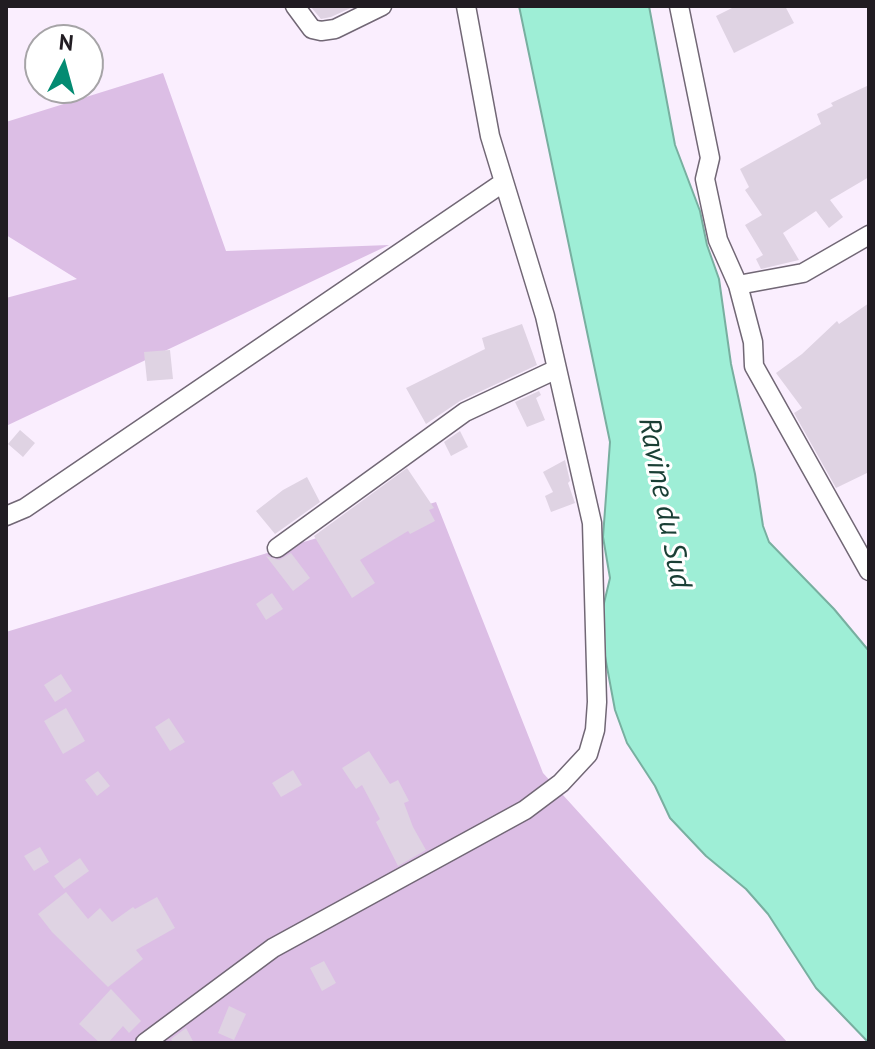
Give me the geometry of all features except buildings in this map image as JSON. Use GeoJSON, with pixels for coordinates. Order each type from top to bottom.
{"type":"FeatureCollection","features":[{"type":"Feature","properties":{"kind":"street"},"geometry":{"type":"LineString","coordinates":[[295,6],[312,29],[321,31],[335,29],[382,6]]}},
{"type":"Feature","properties":{"kind":"street"},"geometry":{"type":"LineString","coordinates":[[145,1043],[273,948],[525,810],[561,783],[588,754],[595,730],[597,702],[592,523],[545,316],[490,136],[466,6]]}},
{"type":"Feature","properties":{"kind":"street"},"geometry":{"type":"LineString","coordinates":[[679,6],[710,158],[705,179],[718,240],[738,285],[753,342],[754,366],[869,571]]}},
{"type":"Feature","properties":{"kind":"street"},"geometry":{"type":"LineString","coordinates":[[6,516],[25,508],[504,182]]}},
{"type":"Feature","properties":{"kind":"street"},"geometry":{"type":"LineString","coordinates":[[738,285],[803,273],[869,235]]}},
{"type":"Feature","properties":{"kind":"street"},"geometry":{"type":"LineString","coordinates":[[277,548],[465,412],[557,369]]}},
{"type":"Feature","properties":{"kind":"shaded area"},"geometry":{"type":"Polygon","coordinates":[[[163,73],[226,251],[389,245],[6,426],[6,298],[77,279],[6,235],[6,122],[64,104],[104,104],[104,91],[163,73]]]}},
{"type":"Feature","properties":{"kind":"shaded area"},"geometry":{"type":"Polygon","coordinates":[[[436,502],[543,773],[788,1043],[6,1043],[6,632],[436,502]]]}},
{"type":"Feature","properties":{"kind":"water","name":"Ravine du Sud"},"geometry":{"type":"Polygon","coordinates":[[[519,6],[649,6],[675,145],[700,211],[707,245],[719,279],[731,364],[763,526],[769,542],[834,609],[869,651],[869,1043],[816,988],[768,914],[746,889],[706,856],[670,818],[655,786],[627,743],[615,710],[599,624],[610,578],[603,537],[610,442],[519,6]]]}}]}
